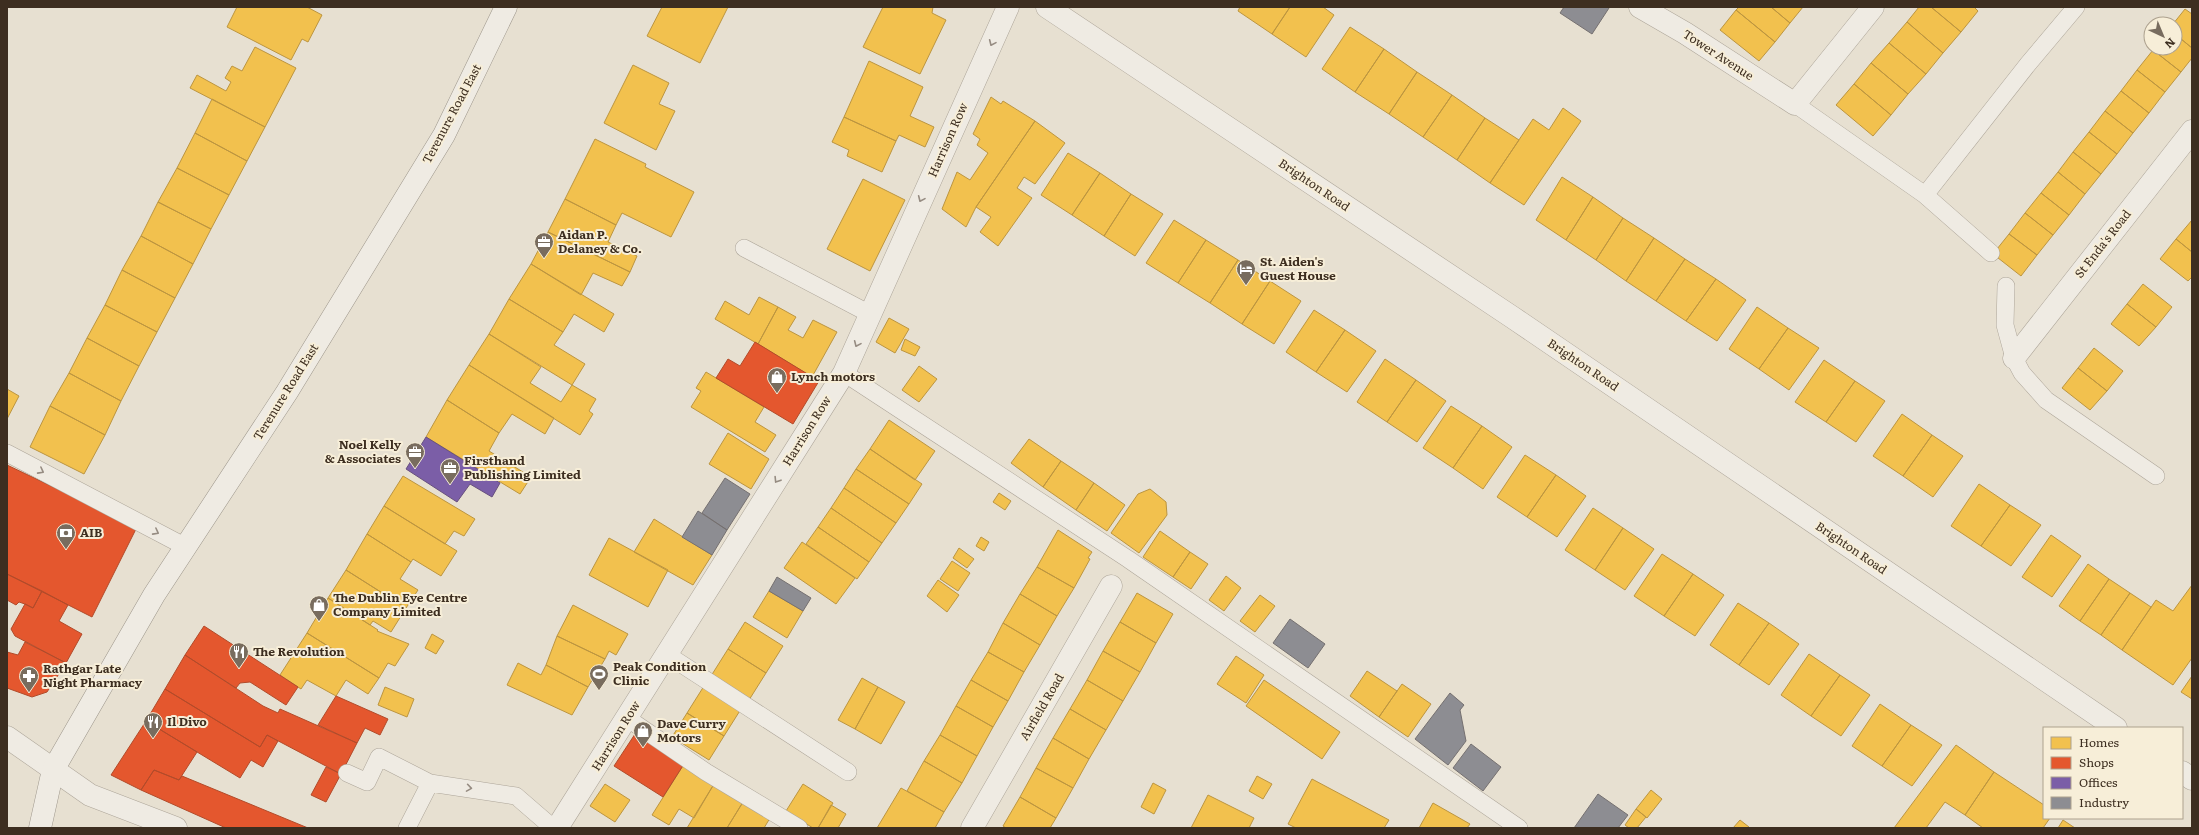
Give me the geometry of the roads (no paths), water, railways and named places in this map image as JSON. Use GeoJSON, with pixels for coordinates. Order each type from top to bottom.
{"type":"FeatureCollection","features":[{"type":"Feature","properties":{"kind":"street","name":"Terenure Road East"},"geometry":{"type":"LineString","coordinates":[[40,828],[52,770],[154,595],[287,392],[444,135],[506,7]]}},
{"type":"Feature","properties":{"kind":"street","name":"Harrison Row"},"geometry":{"type":"LineString","coordinates":[[557,828],[844,373],[1008,7]]}},
{"type":"Feature","properties":{"kind":"street","name":"Brighton Road"},"geometry":{"type":"LineString","coordinates":[[1047,7],[1512,317],[2115,727]]}},
{"type":"Feature","properties":{"kind":"street","name":"Tower Avenue"},"geometry":{"type":"LineString","coordinates":[[1640,7],[1685,33],[1795,104]]}},
{"type":"Feature","properties":{"kind":"street"},"geometry":{"type":"LineString","coordinates":[[1795,104],[1873,7]]}},
{"type":"Feature","properties":{"kind":"street","name":"St Enda's Road"},"geometry":{"type":"LineString","coordinates":[[2014,358],[2192,131]]}},
{"type":"Feature","properties":{"kind":"street","name":"Airfield Road"},"geometry":{"type":"LineString","coordinates":[[972,828],[1111,586]]}},
{"type":"Feature","properties":{"kind":"street"},"geometry":{"type":"LineString","coordinates":[[7,737],[52,770],[90,795],[176,828]]}},
{"type":"Feature","properties":{"kind":"street"},"geometry":{"type":"LineString","coordinates":[[2183,773],[2192,779]]}},
{"type":"Feature","properties":{"kind":"lane"},"geometry":{"type":"LineString","coordinates":[[1926,195],[2028,64],[2076,7]]}},
{"type":"Feature","properties":{"kind":"lane"},"geometry":{"type":"LineString","coordinates":[[1795,104],[1926,195],[1991,253]]}},
{"type":"Feature","properties":{"kind":"lane"},"geometry":{"type":"LineString","coordinates":[[744,248],[870,314]]}},
{"type":"Feature","properties":{"kind":"lane"},"geometry":{"type":"LineString","coordinates":[[2006,286],[2005,325],[2014,358],[2022,373],[2046,400],[2156,476]]}},
{"type":"Feature","properties":{"kind":"lane"},"geometry":{"type":"LineString","coordinates":[[844,373],[1128,559],[1519,828]]}},
{"type":"Feature","properties":{"kind":"lane"},"geometry":{"type":"LineString","coordinates":[[7,453],[186,547]]}},
{"type":"Feature","properties":{"kind":"lane"},"geometry":{"type":"LineString","coordinates":[[666,654],[848,772]]}},
{"type":"Feature","properties":{"kind":"lane"},"geometry":{"type":"LineString","coordinates":[[627,718],[706,772],[799,828]]}},
{"type":"Feature","properties":{"kind":"lane"},"geometry":{"type":"LineString","coordinates":[[348,773],[366,782],[379,757],[430,783],[516,796],[553,828]]}},
{"type":"Feature","properties":{"kind":"lane"},"geometry":{"type":"LineString","coordinates":[[407,828],[430,783]]}},
{"type":"Feature","properties":{"kind":"place","name":"Aidan P. Delaney & Co."},"geometry":{"type":"Point","coordinates":[544,259]}},
{"type":"Feature","properties":{"kind":"place","name":"St. Aiden's Guest House"},"geometry":{"type":"Point","coordinates":[1246,286]}},
{"type":"Feature","properties":{"kind":"place","name":"Lynch motors"},"geometry":{"type":"Point","coordinates":[777,394]}},
{"type":"Feature","properties":{"kind":"place","name":"Noel Kelly & Associates"},"geometry":{"type":"Point","coordinates":[415,469]}},
{"type":"Feature","properties":{"kind":"place","name":"Firsthand Publishing Limited"},"geometry":{"type":"Point","coordinates":[450,485]}},
{"type":"Feature","properties":{"kind":"place","name":"AIB"},"geometry":{"type":"Point","coordinates":[66,550]}},
{"type":"Feature","properties":{"kind":"place","name":"The Dublin Eye Centre Company Limited"},"geometry":{"type":"Point","coordinates":[319,622]}},
{"type":"Feature","properties":{"kind":"place","name":"The Revolution"},"geometry":{"type":"Point","coordinates":[239,669]}},
{"type":"Feature","properties":{"kind":"place","name":"Peak Condition Clinic"},"geometry":{"type":"Point","coordinates":[599,691]}},
{"type":"Feature","properties":{"kind":"place","name":"Rathgar Late Night Pharmacy"},"geometry":{"type":"Point","coordinates":[29,693]}},
{"type":"Feature","properties":{"kind":"place","name":"Il Divo"},"geometry":{"type":"Point","coordinates":[153,739]}},
{"type":"Feature","properties":{"kind":"place","name":"Dave Curry Motors"},"geometry":{"type":"Point","coordinates":[643,748]}}]}
